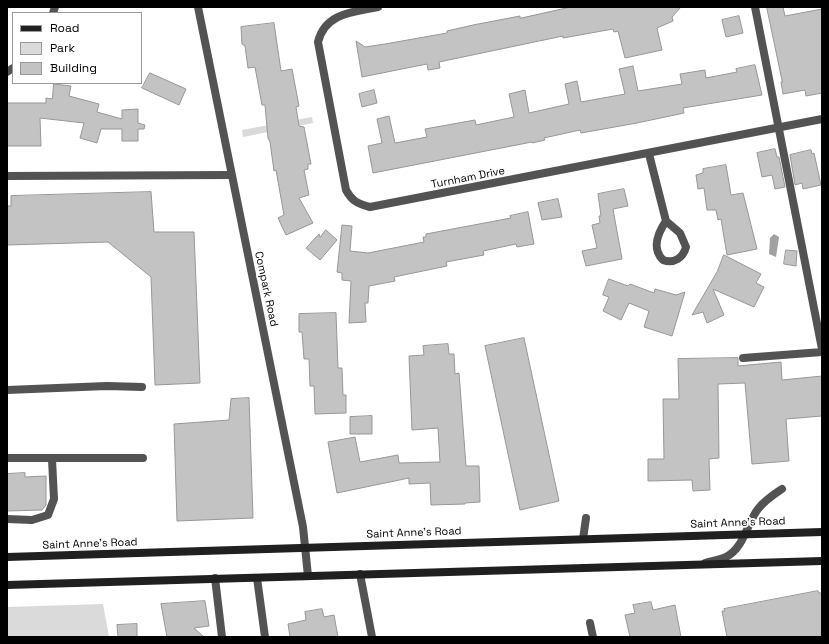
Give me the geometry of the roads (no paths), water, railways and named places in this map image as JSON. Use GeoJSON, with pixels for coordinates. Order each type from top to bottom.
{"type":"FeatureCollection","features":[{"type":"Feature","properties":{"kind":"main road","name":"Saint Anne's Road"},"geometry":{"type":"LineString","coordinates":[[7,557],[822,532]]}},
{"type":"Feature","properties":{"kind":"main road"},"geometry":{"type":"LineString","coordinates":[[7,585],[822,561]]}},
{"type":"Feature","properties":{"kind":"street","name":"Compark Road"},"geometry":{"type":"LineString","coordinates":[[198,7],[306,548],[308,576]]}},
{"type":"Feature","properties":{"kind":"street","name":"Turnham Drive"},"geometry":{"type":"LineString","coordinates":[[378,7],[336,17],[324,26],[318,42],[346,190],[350,197],[356,202],[370,208],[822,119]]}},
{"type":"Feature","properties":{"kind":"street"},"geometry":{"type":"LineString","coordinates":[[755,7],[822,349]]}},
{"type":"Feature","properties":{"kind":"street"},"geometry":{"type":"LineString","coordinates":[[649,154],[666,221],[680,233],[686,247],[681,257],[675,261],[663,260],[658,253],[658,237],[666,221]]}},
{"type":"Feature","properties":{"kind":"street"},"geometry":{"type":"LineString","coordinates":[[7,176],[231,175]]}},
{"type":"Feature","properties":{"kind":"street"},"geometry":{"type":"LineString","coordinates":[[743,358],[822,352]]}},
{"type":"Feature","properties":{"kind":"street"},"geometry":{"type":"LineString","coordinates":[[7,390],[107,386],[142,387]]}},
{"type":"Feature","properties":{"kind":"street"},"geometry":{"type":"LineString","coordinates":[[7,458],[143,458]]}},
{"type":"Feature","properties":{"kind":"street"},"geometry":{"type":"LineString","coordinates":[[7,519],[32,520],[48,515],[54,499],[52,459]]}},
{"type":"Feature","properties":{"kind":"street"},"geometry":{"type":"LineString","coordinates":[[703,564],[727,556],[737,547],[758,509],[765,501],[782,488]]}},
{"type":"Feature","properties":{"kind":"street"},"geometry":{"type":"LineString","coordinates":[[583,539],[586,518]]}},
{"type":"Feature","properties":{"kind":"street"},"geometry":{"type":"LineString","coordinates":[[360,574],[372,637]]}},
{"type":"Feature","properties":{"kind":"street"},"geometry":{"type":"LineString","coordinates":[[214,578],[222,637]]}},
{"type":"Feature","properties":{"kind":"street"},"geometry":{"type":"LineString","coordinates":[[256,578],[265,637]]}},
{"type":"Feature","properties":{"kind":"street"},"geometry":{"type":"LineString","coordinates":[[590,623],[592,637]]}}]}
